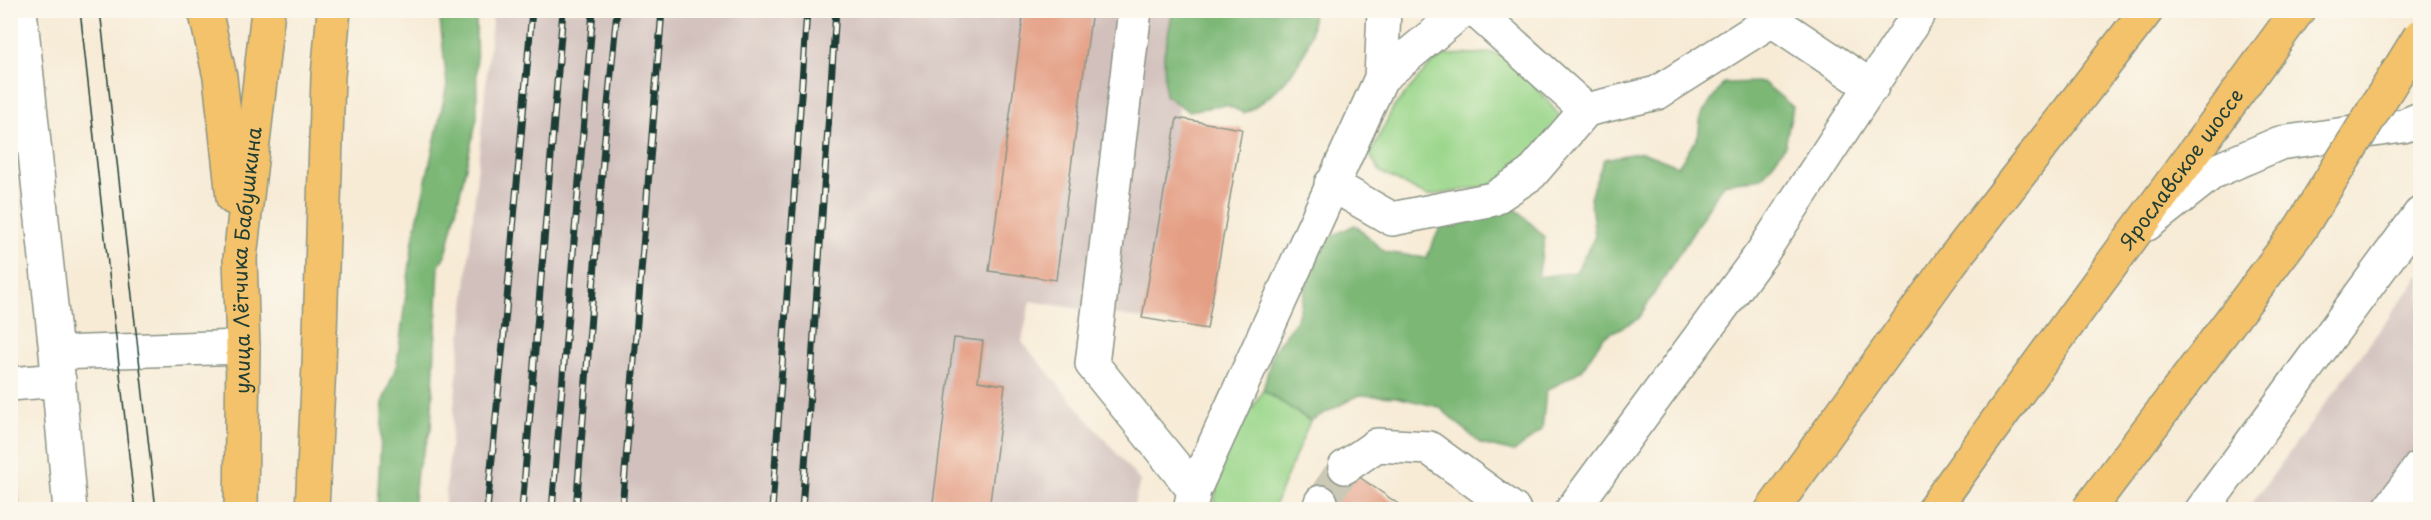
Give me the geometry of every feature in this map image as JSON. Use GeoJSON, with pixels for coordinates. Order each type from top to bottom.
{"type":"FeatureCollection","features":[{"type":"Feature","properties":{"kind":"main road"},"geometry":{"type":"LineString","coordinates":[[205,10],[220,77],[240,258]]}},
{"type":"Feature","properties":{"kind":"main road","name":"улица Лётчика Бабушкина"},"geometry":{"type":"LineString","coordinates":[[241,510],[243,347],[240,258],[268,10]]}},
{"type":"Feature","properties":{"kind":"main road"},"geometry":{"type":"LineString","coordinates":[[315,10],[328,76]]}},
{"type":"Feature","properties":{"kind":"main road"},"geometry":{"type":"LineString","coordinates":[[312,510],[320,353],[328,76],[334,10]]}},
{"type":"Feature","properties":{"kind":"main road"},"geometry":{"type":"LineString","coordinates":[[1772,510],[1952,261],[2147,10]]}},
{"type":"Feature","properties":{"kind":"main road","name":"Ярославское шоссе"},"geometry":{"type":"LineString","coordinates":[[1933,510],[2298,10]]}},
{"type":"Feature","properties":{"kind":"main road"},"geometry":{"type":"LineString","coordinates":[[2088,510],[2300,228],[2421,36]]}},
{"type":"Feature","properties":{"kind":"street"},"geometry":{"type":"LineString","coordinates":[[20,10],[58,366],[70,510]]}},
{"type":"Feature","properties":{"kind":"street"},"geometry":{"type":"LineString","coordinates":[[1135,10],[1092,364],[1192,500]]}},
{"type":"Feature","properties":{"kind":"street"},"geometry":{"type":"LineString","coordinates":[[1192,500],[1330,184],[1381,78],[1384,10]]}},
{"type":"Feature","properties":{"kind":"street"},"geometry":{"type":"LineString","coordinates":[[1381,78],[1462,10]]}},
{"type":"Feature","properties":{"kind":"street"},"geometry":{"type":"LineString","coordinates":[[1475,10],[1586,110]]}},
{"type":"Feature","properties":{"kind":"street"},"geometry":{"type":"LineString","coordinates":[[1572,510],[1761,253],[1921,10]]}},
{"type":"Feature","properties":{"kind":"street"},"geometry":{"type":"LineString","coordinates":[[1330,184],[1392,219],[1493,199],[1531,174],[1586,110],[1657,93],[1771,15],[1872,87]]}},
{"type":"Feature","properties":{"kind":"street"},"geometry":{"type":"LineString","coordinates":[[2138,231],[2213,172],[2280,143],[2403,126],[2421,119]]}},
{"type":"Feature","properties":{"kind":"street"},"geometry":{"type":"LineString","coordinates":[[2202,510],[2421,214]]}},
{"type":"Feature","properties":{"kind":"street"},"geometry":{"type":"LineString","coordinates":[[10,384],[58,366],[243,347]]}},
{"type":"Feature","properties":{"kind":"street"},"geometry":{"type":"LineString","coordinates":[[1345,467],[1377,446],[1429,448],[1514,510]]}},
{"type":"Feature","properties":{"kind":"street"},"geometry":{"type":"LineString","coordinates":[[2389,510],[2421,467]]}},
{"type":"Feature","properties":{"kind":"shaded area"},"geometry":{"type":"Polygon","coordinates":[[[493,11],[1196,11],[1177,118],[1242,129],[1207,329],[1030,301],[1022,342],[1140,481],[1133,509],[444,510],[493,11]]]}},
{"type":"Feature","properties":{"kind":"shaded area"},"geometry":{"type":"Polygon","coordinates":[[[2420,275],[2420,509],[2248,509],[2420,275]]]}},
{"type":"Feature","properties":{"kind":"green space"},"geometry":{"type":"Polygon","coordinates":[[[1173,10],[1313,11],[1310,38],[1300,61],[1275,91],[1244,113],[1226,105],[1188,111],[1165,95],[1164,54],[1173,10]]]}},
{"type":"Feature","properties":{"kind":"green space"},"geometry":{"type":"Polygon","coordinates":[[[439,11],[476,11],[477,118],[447,251],[439,266],[431,429],[417,471],[413,509],[377,509],[383,401],[397,364],[413,240],[447,85],[439,11]]]}},
{"type":"Feature","properties":{"kind":"green space"},"geometry":{"type":"Polygon","coordinates":[[[1494,53],[1514,61],[1559,115],[1566,132],[1519,181],[1427,196],[1380,172],[1370,155],[1393,108],[1431,64],[1445,55],[1494,53]]]}},
{"type":"Feature","properties":{"kind":"green space"},"geometry":{"type":"Polygon","coordinates":[[[1763,82],[1793,107],[1785,146],[1762,178],[1723,184],[1638,319],[1603,337],[1582,370],[1546,391],[1542,430],[1514,452],[1481,444],[1439,407],[1396,397],[1359,395],[1310,421],[1263,390],[1273,351],[1297,319],[1319,242],[1355,225],[1385,252],[1426,258],[1443,221],[1481,208],[1516,209],[1545,237],[1538,277],[1576,272],[1595,236],[1590,197],[1604,159],[1642,152],[1678,166],[1698,137],[1701,115],[1724,83],[1763,82]]]}},
{"type":"Feature","properties":{"kind":"green space"},"geometry":{"type":"Polygon","coordinates":[[[1263,390],[1310,421],[1273,509],[1213,510],[1222,457],[1263,390]]]}},
{"type":"Feature","properties":{"kind":"green space"},"geometry":{"type":"Polygon","coordinates":[[[11,418],[19,509],[11,509],[11,418]]]}},
{"type":"Feature","properties":{"kind":"building"},"geometry":{"type":"Polygon","coordinates":[[[1024,10],[1092,10],[1056,280],[989,271],[1024,10]]]}},
{"type":"Feature","properties":{"kind":"building"},"geometry":{"type":"Polygon","coordinates":[[[1177,118],[1242,129],[1207,329],[1142,318],[1177,118]]]}},
{"type":"Feature","properties":{"kind":"building"},"geometry":{"type":"Polygon","coordinates":[[[954,338],[983,341],[978,381],[1005,385],[989,510],[932,510],[954,338]]]}},
{"type":"Feature","properties":{"kind":"building"},"geometry":{"type":"Polygon","coordinates":[[[1336,461],[1407,510],[1332,510],[1312,495],[1336,461]]]}},
{"type":"Feature","properties":{"kind":"tunnel"},"geometry":{"type":"LineString","coordinates":[[1321,502],[1345,467]]}},
{"type":"Feature","properties":{"kind":"tram line"},"geometry":{"type":"LineString","coordinates":[[80,10],[135,510]]}},
{"type":"Feature","properties":{"kind":"tram line"},"geometry":{"type":"LineString","coordinates":[[100,10],[156,510]]}},
{"type":"Feature","properties":{"kind":"railway"},"geometry":{"type":"LineString","coordinates":[[487,510],[532,10]]}},
{"type":"Feature","properties":{"kind":"railway"},"geometry":{"type":"LineString","coordinates":[[522,510],[563,10]]}},
{"type":"Feature","properties":{"kind":"railway"},"geometry":{"type":"LineString","coordinates":[[552,510],[593,10]]}},
{"type":"Feature","properties":{"kind":"railway"},"geometry":{"type":"LineString","coordinates":[[576,510],[617,10]]}},
{"type":"Feature","properties":{"kind":"railway"},"geometry":{"type":"LineString","coordinates":[[622,510],[662,10]]}},
{"type":"Feature","properties":{"kind":"railway"},"geometry":{"type":"LineString","coordinates":[[772,510],[807,10]]}},
{"type":"Feature","properties":{"kind":"railway"},"geometry":{"type":"LineString","coordinates":[[802,510],[836,10]]}}]}
